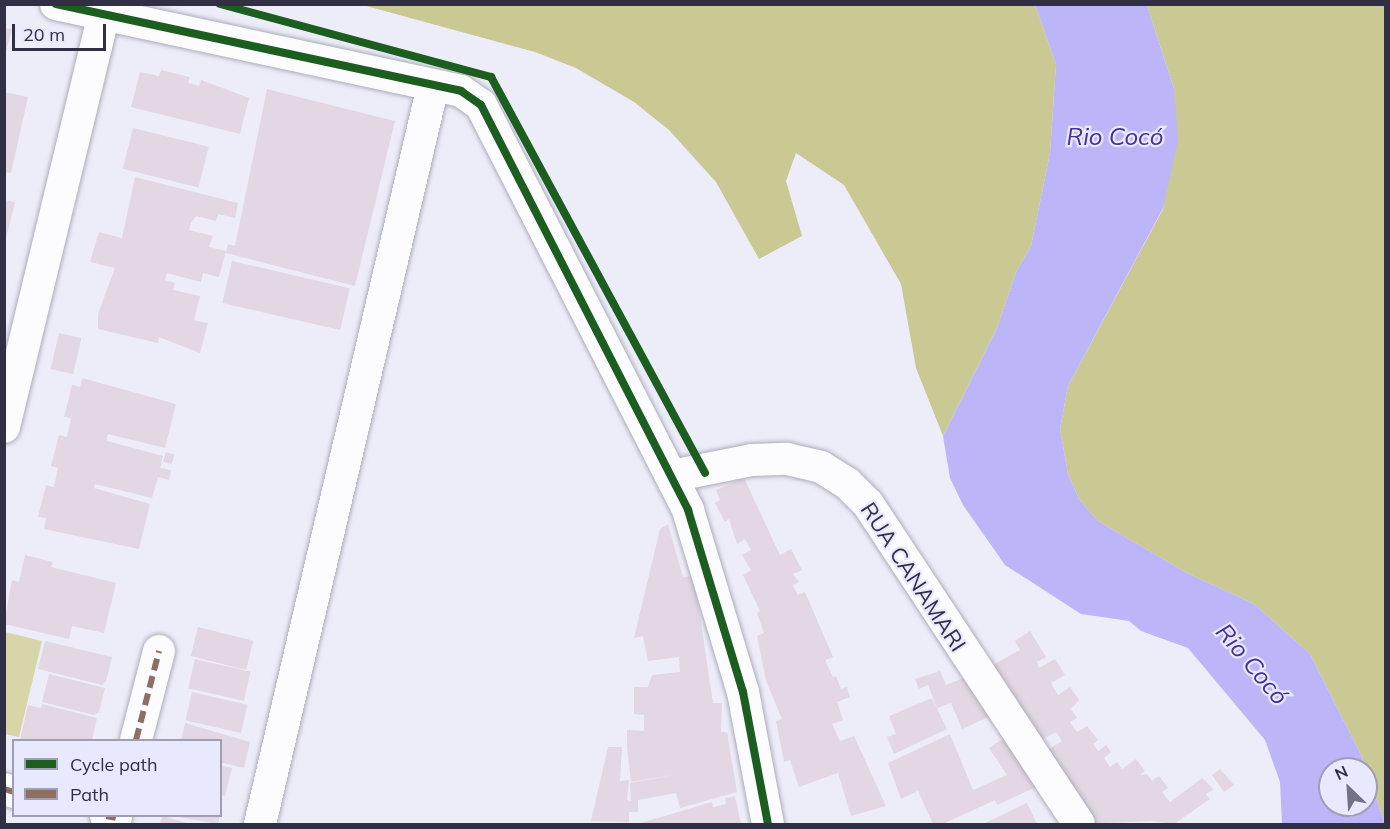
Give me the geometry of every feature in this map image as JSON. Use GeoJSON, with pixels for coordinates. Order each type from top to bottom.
{"type":"FeatureCollection","features":[{"type":"Feature","properties":{"kind":"street"},"geometry":{"type":"LineString","coordinates":[[56,4],[105,10],[471,96],[490,116],[672,476],[702,546],[743,692],[768,825]]}},
{"type":"Feature","properties":{"kind":"street"},"geometry":{"type":"LineString","coordinates":[[4,427],[105,10]]}},
{"type":"Feature","properties":{"kind":"street"},"geometry":{"type":"LineString","coordinates":[[260,825],[433,87]]}},
{"type":"Feature","properties":{"kind":"street","name":"RUA CANAMARI"},"geometry":{"type":"LineString","coordinates":[[672,476],[752,459],[787,459],[820,467],[847,483],[868,504],[1079,825]]}},
{"type":"Feature","properties":{"kind":"street"},"geometry":{"type":"LineString","coordinates":[[137,739],[159,651]]}},
{"type":"Feature","properties":{"kind":"shaded area"},"geometry":{"type":"Polygon","coordinates":[[[359,4],[1035,5],[1056,64],[1050,153],[1031,246],[1016,272],[997,328],[943,436],[916,368],[901,284],[844,185],[796,153],[786,181],[802,236],[759,259],[716,182],[669,130],[634,102],[576,68],[535,52],[359,4]]]}},
{"type":"Feature","properties":{"kind":"shaded area"},"geometry":{"type":"Polygon","coordinates":[[[1147,5],[1385,5],[1385,824],[1378,804],[1378,757],[1362,757],[1310,654],[1254,604],[1187,573],[1098,521],[1079,499],[1068,474],[1060,429],[1068,386],[1163,209],[1174,89],[1147,5]]]}},
{"type":"Feature","properties":{"kind":"shaded area"},"geometry":{"type":"Polygon","coordinates":[[[5,632],[42,641],[19,737],[5,734],[5,632]]]}},
{"type":"Feature","properties":{"kind":"water","name":"Rio Cocó"},"geometry":{"type":"Polygon","coordinates":[[[1035,5],[1147,5],[1174,89],[1178,141],[1163,208],[1068,386],[1060,429],[1068,474],[1079,499],[1098,521],[1187,573],[1254,604],[1310,654],[1362,757],[1318,757],[1318,817],[1378,817],[1378,804],[1385,824],[1282,824],[1280,782],[1265,740],[1188,648],[1141,631],[1129,621],[1081,614],[1005,565],[963,505],[950,478],[943,436],[997,328],[1016,272],[1031,246],[1050,153],[1056,64],[1035,5]]]}},
{"type":"Feature","properties":{"kind":"building"},"geometry":{"type":"Polygon","coordinates":[[[4,28],[12,29],[5,56],[4,56],[4,28]]]}},
{"type":"Feature","properties":{"kind":"building"},"geometry":{"type":"Polygon","coordinates":[[[161,70],[190,77],[188,83],[199,86],[201,80],[249,98],[240,134],[131,107],[140,72],[159,76],[161,70]]]}},
{"type":"Feature","properties":{"kind":"building"},"geometry":{"type":"Polygon","coordinates":[[[267,89],[395,121],[355,286],[226,253],[228,244],[235,246],[267,89]]]}},
{"type":"Feature","properties":{"kind":"building"},"geometry":{"type":"Polygon","coordinates":[[[4,92],[28,97],[11,173],[4,172],[4,92]]]}},
{"type":"Feature","properties":{"kind":"building"},"geometry":{"type":"Polygon","coordinates":[[[133,128],[209,147],[199,188],[123,169],[133,128]]]}},
{"type":"Feature","properties":{"kind":"building"},"geometry":{"type":"Polygon","coordinates":[[[135,177],[238,203],[235,218],[218,214],[216,221],[196,216],[189,230],[213,236],[209,247],[226,251],[219,277],[203,273],[201,282],[167,273],[165,280],[175,283],[173,290],[200,296],[194,320],[208,323],[200,353],[159,337],[158,343],[98,329],[98,314],[115,268],[90,262],[99,232],[122,238],[135,177]]]}},
{"type":"Feature","properties":{"kind":"building"},"geometry":{"type":"Polygon","coordinates":[[[4,200],[15,202],[5,243],[4,243],[4,200]]]}},
{"type":"Feature","properties":{"kind":"building"},"geometry":{"type":"Polygon","coordinates":[[[232,261],[350,288],[340,330],[222,303],[232,261]]]}},
{"type":"Feature","properties":{"kind":"building"},"geometry":{"type":"Polygon","coordinates":[[[59,333],[81,338],[73,374],[51,369],[59,333]]]}},
{"type":"Feature","properties":{"kind":"building"},"geometry":{"type":"Polygon","coordinates":[[[82,378],[176,404],[165,448],[108,434],[107,437],[107,441],[163,456],[160,468],[171,470],[169,480],[158,477],[152,498],[95,484],[94,488],[150,504],[139,549],[44,529],[46,518],[38,517],[46,485],[54,487],[58,468],[51,466],[59,435],[67,437],[71,418],[64,417],[72,385],[80,387],[82,378]]]}},
{"type":"Feature","properties":{"kind":"building"},"geometry":{"type":"Polygon","coordinates":[[[166,452],[175,455],[171,464],[163,462],[166,452]]]}},
{"type":"Feature","properties":{"kind":"building"},"geometry":{"type":"Polygon","coordinates":[[[744,478],[780,555],[791,549],[802,570],[793,574],[799,582],[793,585],[798,595],[805,592],[833,657],[825,660],[833,677],[836,676],[841,689],[847,687],[850,697],[837,702],[843,720],[832,724],[840,741],[854,736],[886,806],[851,816],[838,773],[799,787],[790,760],[784,762],[776,721],[782,719],[766,681],[757,636],[764,633],[757,613],[760,611],[743,575],[751,570],[742,555],[751,550],[745,539],[737,544],[729,519],[725,522],[715,503],[720,500],[716,490],[744,478]]]}},
{"type":"Feature","properties":{"kind":"building"},"geometry":{"type":"Polygon","coordinates":[[[668,524],[683,577],[694,576],[713,703],[722,703],[721,732],[727,732],[737,792],[680,808],[676,793],[638,800],[638,812],[629,812],[629,822],[591,821],[608,747],[622,747],[620,781],[629,780],[627,800],[631,801],[630,783],[684,773],[631,782],[627,747],[627,730],[644,731],[644,715],[634,714],[634,687],[648,687],[652,675],[680,672],[679,657],[648,661],[643,636],[634,638],[660,529],[668,524]]]}},
{"type":"Feature","properties":{"kind":"building"},"geometry":{"type":"Polygon","coordinates":[[[25,555],[53,562],[51,567],[116,583],[104,633],[72,626],[69,639],[4,624],[12,580],[19,582],[25,555]]]}},
{"type":"Feature","properties":{"kind":"building"},"geometry":{"type":"Polygon","coordinates":[[[198,627],[253,641],[246,670],[191,656],[198,627]]]}},
{"type":"Feature","properties":{"kind":"building"},"geometry":{"type":"Polygon","coordinates":[[[1030,631],[1046,657],[1037,662],[1039,668],[1055,659],[1065,675],[1051,683],[1058,695],[1070,687],[1079,700],[1071,709],[1077,718],[1070,722],[1077,732],[1087,726],[1098,740],[1093,744],[1098,751],[1106,745],[1111,752],[1104,758],[1110,767],[1117,762],[1122,769],[1136,759],[1145,771],[1140,775],[1147,774],[1152,781],[1159,776],[1168,788],[1162,792],[1170,802],[1202,778],[1214,789],[1206,794],[1210,799],[1174,824],[1153,821],[1080,824],[1039,755],[1062,741],[1056,732],[1030,746],[982,671],[1020,650],[1015,641],[1030,631]]]}},
{"type":"Feature","properties":{"kind":"building"},"geometry":{"type":"Polygon","coordinates":[[[45,641],[112,657],[106,681],[102,685],[38,669],[45,641]]]}},
{"type":"Feature","properties":{"kind":"building"},"geometry":{"type":"Polygon","coordinates":[[[195,659],[251,672],[244,701],[188,688],[195,659]]]}},
{"type":"Feature","properties":{"kind":"building"},"geometry":{"type":"Polygon","coordinates":[[[940,671],[946,685],[974,674],[995,714],[962,729],[951,703],[937,708],[928,685],[919,689],[915,679],[940,671]]]}},
{"type":"Feature","properties":{"kind":"building"},"geometry":{"type":"Polygon","coordinates":[[[49,674],[105,688],[99,712],[94,715],[42,702],[49,674]]]}},
{"type":"Feature","properties":{"kind":"building"},"geometry":{"type":"Polygon","coordinates":[[[192,692],[248,705],[241,733],[185,720],[192,692]]]}},
{"type":"Feature","properties":{"kind":"building"},"geometry":{"type":"Polygon","coordinates":[[[932,698],[947,729],[894,754],[887,737],[896,734],[889,716],[932,698]]]}},
{"type":"Feature","properties":{"kind":"building"},"geometry":{"type":"Polygon","coordinates":[[[42,704],[97,718],[92,739],[20,739],[28,705],[41,708],[42,704]]]}},
{"type":"Feature","properties":{"kind":"building"},"geometry":{"type":"Polygon","coordinates":[[[185,723],[250,742],[244,768],[222,762],[222,739],[181,739],[185,723]]]}},
{"type":"Feature","properties":{"kind":"building"},"geometry":{"type":"Polygon","coordinates":[[[950,734],[973,790],[1007,775],[989,748],[1006,737],[1025,765],[1018,770],[1024,767],[1036,787],[997,805],[995,800],[943,824],[933,824],[918,791],[901,799],[888,763],[950,734]]]}},
{"type":"Feature","properties":{"kind":"building"},"geometry":{"type":"Polygon","coordinates":[[[222,766],[232,768],[225,796],[222,795],[222,766]]]}},
{"type":"Feature","properties":{"kind":"building"},"geometry":{"type":"Polygon","coordinates":[[[1220,769],[1234,785],[1224,792],[1212,775],[1220,769]]]}},
{"type":"Feature","properties":{"kind":"building"},"geometry":{"type":"Polygon","coordinates":[[[735,796],[741,824],[637,824],[712,802],[713,807],[726,804],[725,798],[735,796]]]}},
{"type":"Feature","properties":{"kind":"building"},"geometry":{"type":"Polygon","coordinates":[[[1027,803],[1037,824],[983,824],[1027,803]]]}},
{"type":"Feature","properties":{"kind":"building"},"geometry":{"type":"Polygon","coordinates":[[[162,817],[166,817],[191,824],[160,824],[162,817]]]}},
{"type":"Feature","properties":{"kind":"building"},"geometry":{"type":"Polygon","coordinates":[[[178,817],[220,817],[218,824],[178,817]]]}},
{"type":"Feature","properties":{"kind":"marked path"},"geometry":{"type":"LineString","coordinates":[[136,739],[159,651]]}},
{"type":"Feature","properties":{"kind":"marked path"},"geometry":{"type":"LineString","coordinates":[[4,789],[12,791]]}},
{"type":"Feature","properties":{"kind":"marked path"},"geometry":{"type":"LineString","coordinates":[[111,817],[116,818]]}},
{"type":"Feature","properties":{"kind":"cycle path"},"geometry":{"type":"LineString","coordinates":[[56,4],[461,91],[481,105],[688,510],[743,692],[768,824]]}},
{"type":"Feature","properties":{"kind":"cycle path"},"geometry":{"type":"LineString","coordinates":[[220,4],[491,77],[705,473]]}}]}
